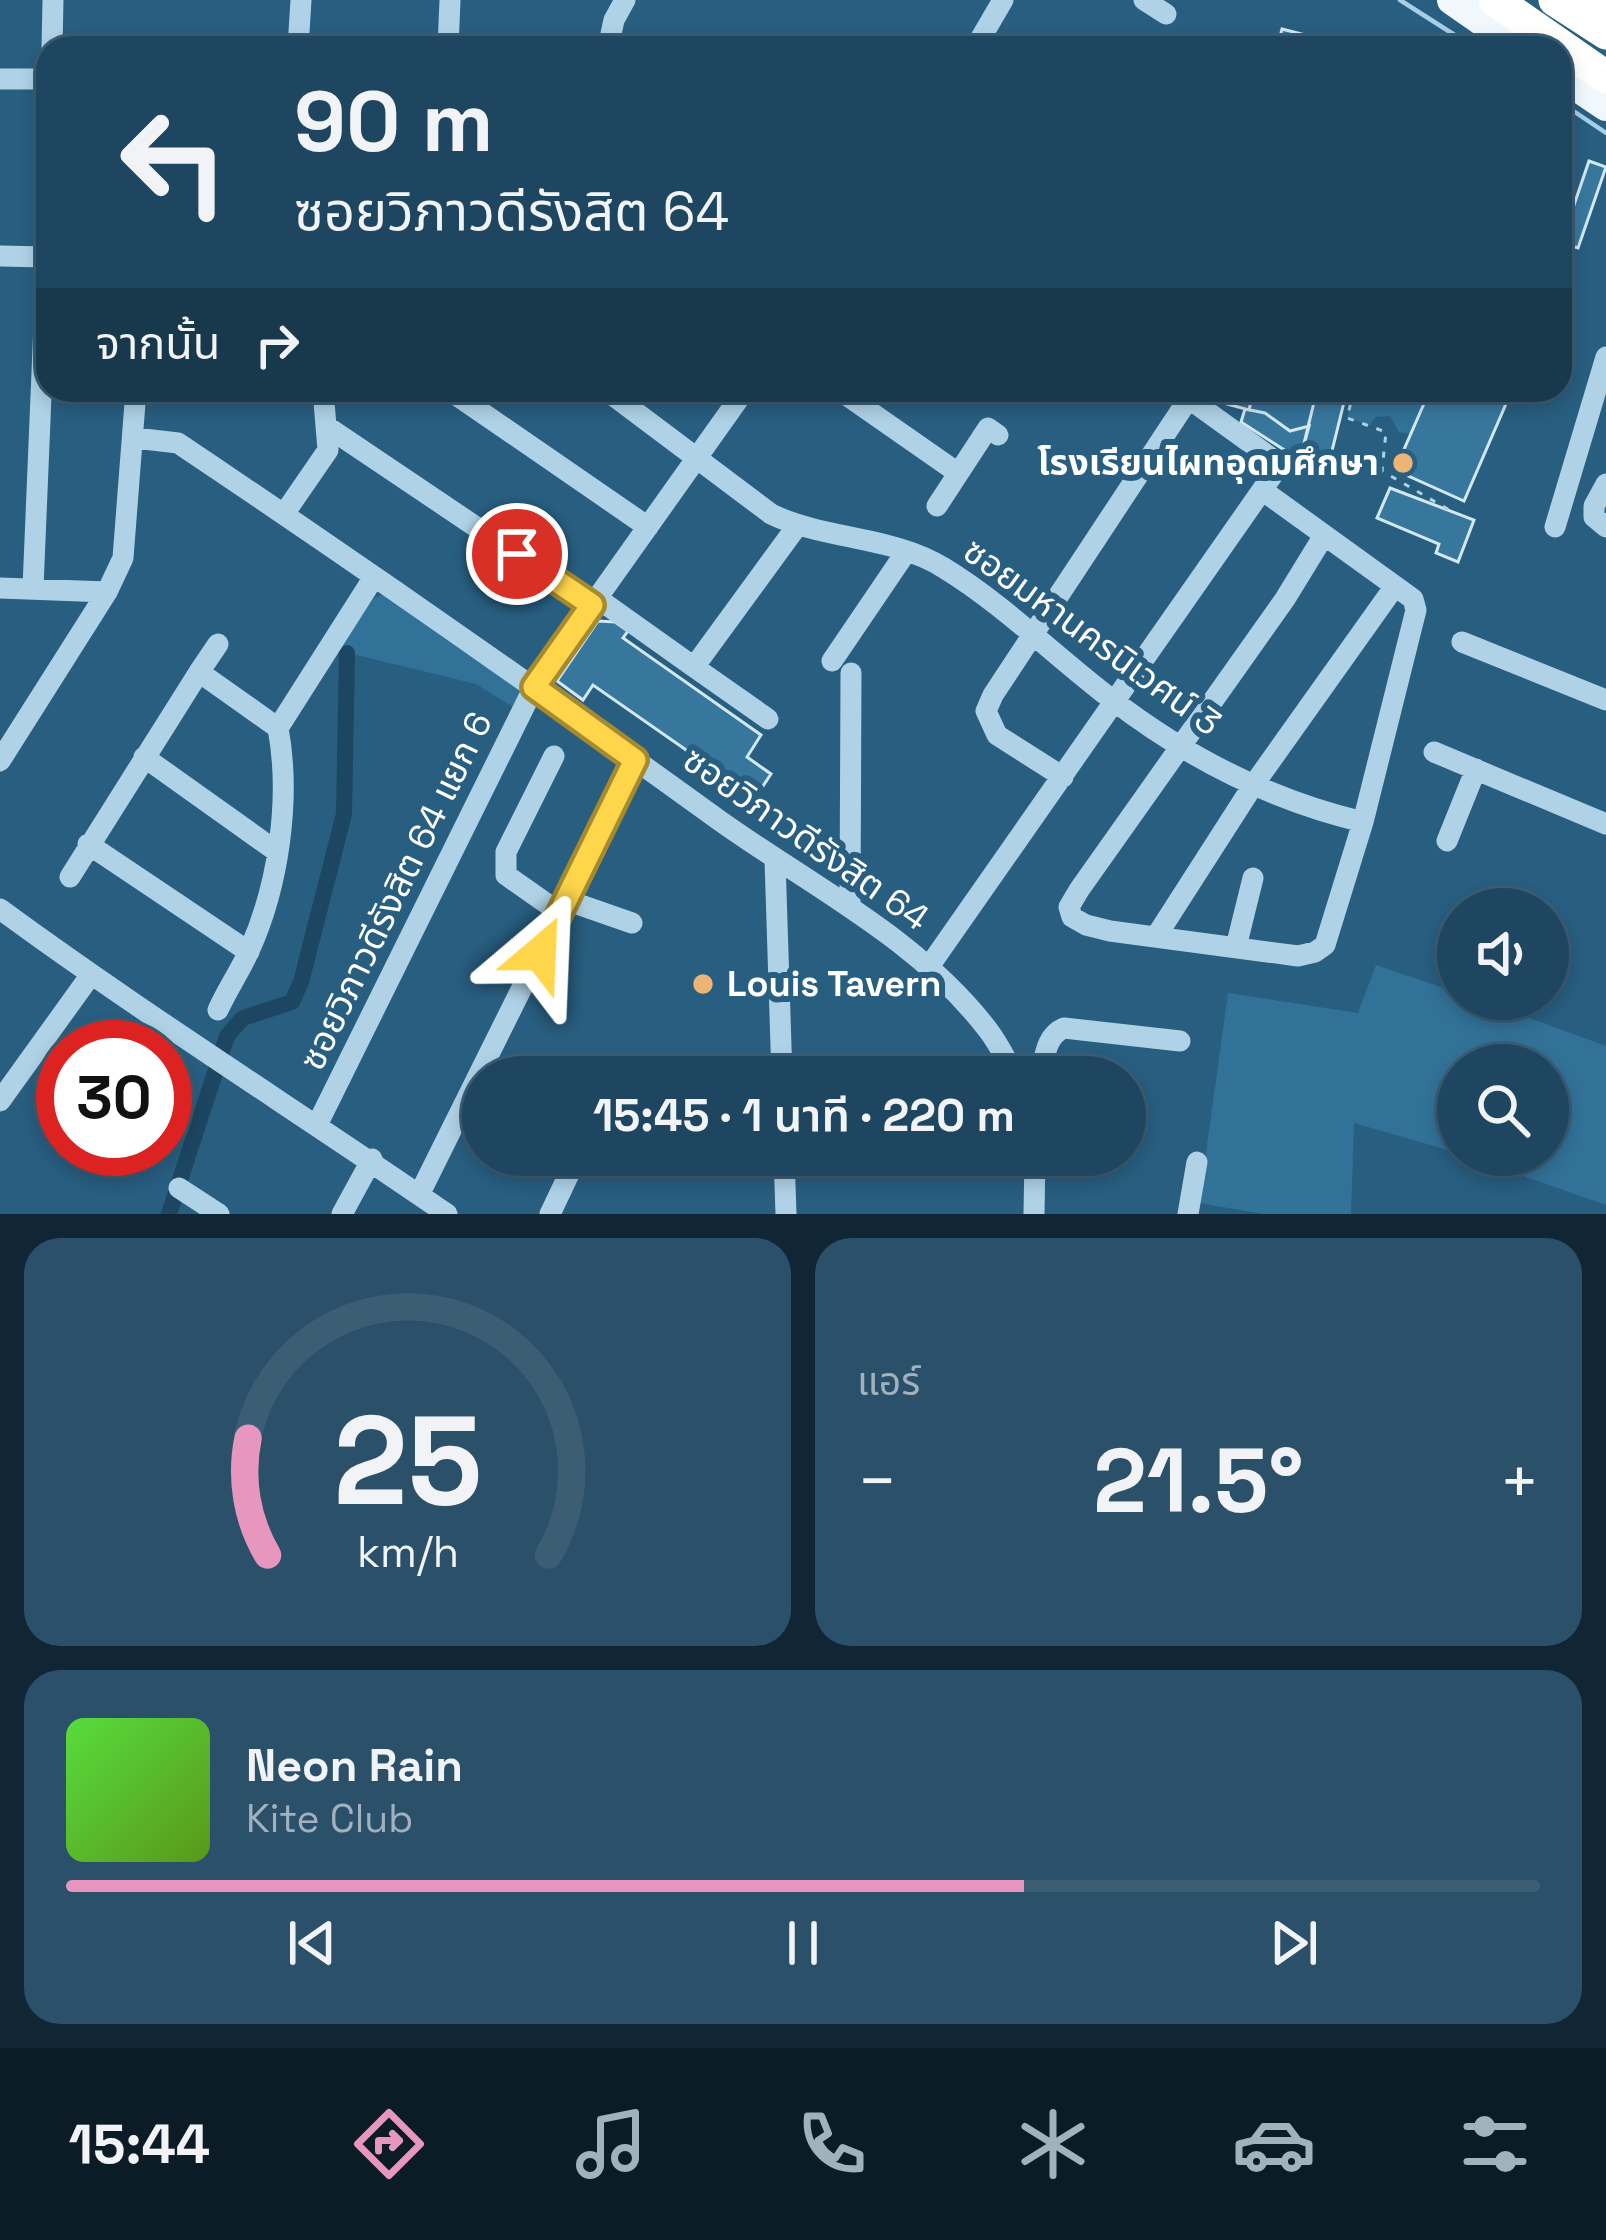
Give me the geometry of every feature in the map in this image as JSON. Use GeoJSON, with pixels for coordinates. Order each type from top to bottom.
{"type":"FeatureCollection","features":[{"type":"Feature","properties":{"kind":"highway"},"geometry":{"type":"LineString","coordinates":[[1495,0],[1547,36]]}},
{"type":"Feature","properties":{"kind":"highway"},"geometry":{"type":"LineString","coordinates":[[1527,0],[1606,52]]}},
{"type":"Feature","properties":{"kind":"highway"},"geometry":{"type":"LineString","coordinates":[[1555,0],[1606,33]]}},
{"type":"Feature","properties":{"kind":"highway"},"geometry":{"type":"LineString","coordinates":[[1572,53],[1606,77]]}},
{"type":"Feature","properties":{"kind":"main road"},"geometry":{"type":"LineString","coordinates":[[1452,0],[1500,36]]}},
{"type":"Feature","properties":{"kind":"main road"},"geometry":{"type":"LineString","coordinates":[[1572,83],[1606,106]]}},
{"type":"Feature","properties":{"kind":"street"},"geometry":{"type":"LineString","coordinates":[[52,36],[53,0]]}},
{"type":"Feature","properties":{"kind":"street"},"geometry":{"type":"LineString","coordinates":[[299,36],[301,0]]}},
{"type":"Feature","properties":{"kind":"street"},"geometry":{"type":"LineString","coordinates":[[448,36],[450,0]]}},
{"type":"Feature","properties":{"kind":"street"},"geometry":{"type":"LineString","coordinates":[[982,36],[1003,0]]}},
{"type":"Feature","properties":{"kind":"street"},"geometry":{"type":"LineString","coordinates":[[1144,0],[1166,14]]}},
{"type":"Feature","properties":{"kind":"street"},"geometry":{"type":"LineString","coordinates":[[611,36],[618,3]]}},
{"type":"Feature","properties":{"kind":"street"},"geometry":{"type":"LineString","coordinates":[[0,79],[36,79]]}},
{"type":"Feature","properties":{"kind":"street"},"geometry":{"type":"LineString","coordinates":[[0,256],[36,257]]}},
{"type":"Feature","properties":{"kind":"street"},"geometry":{"type":"LineString","coordinates":[[1555,527],[1606,357]]}},
{"type":"Feature","properties":{"kind":"street"},"geometry":{"type":"LineString","coordinates":[[34,588],[43,402]]}},
{"type":"Feature","properties":{"kind":"street"},"geometry":{"type":"LineString","coordinates":[[0,761],[124,558],[136,402]]}},
{"type":"Feature","properties":{"kind":"street"},"geometry":{"type":"LineString","coordinates":[[284,514],[328,450],[325,402]]}},
{"type":"Feature","properties":{"kind":"street"},"geometry":{"type":"LineString","coordinates":[[467,402],[648,526]]}},
{"type":"Feature","properties":{"kind":"street","name":"ซอยมหานครนิเวศน์ 3"},"geometry":{"type":"LineString","coordinates":[[622,402],[771,514],[797,526],[906,552],[944,568],[1114,702],[1252,787],[1363,822]]}},
{"type":"Feature","properties":{"kind":"street"},"geometry":{"type":"LineString","coordinates":[[537,682],[736,402]]}},
{"type":"Feature","properties":{"kind":"street"},"geometry":{"type":"LineString","coordinates":[[856,402],[958,472]]}},
{"type":"Feature","properties":{"kind":"street"},"geometry":{"type":"LineString","coordinates":[[1064,776],[997,735],[986,711],[1178,402]]}},
{"type":"Feature","properties":{"kind":"street"},"geometry":{"type":"LineString","coordinates":[[928,968],[1274,472],[1274,460],[1194,402]]}},
{"type":"Feature","properties":{"kind":"street"},"geometry":{"type":"LineString","coordinates":[[329,428],[768,719]]}},
{"type":"Feature","properties":{"kind":"street"},"geometry":{"type":"LineString","coordinates":[[937,506],[988,428],[998,435]]}},
{"type":"Feature","properties":{"kind":"street"},"geometry":{"type":"LineString","coordinates":[[136,438],[178,443],[764,838],[771,858],[781,1056]]}},
{"type":"Feature","properties":{"kind":"street"},"geometry":{"type":"LineString","coordinates":[[1606,484],[1594,506],[1594,517],[1606,527]]}},
{"type":"Feature","properties":{"kind":"street"},"geometry":{"type":"LineString","coordinates":[[1566,489],[1594,506]]}},
{"type":"Feature","properties":{"kind":"street"},"geometry":{"type":"LineString","coordinates":[[1262,490],[1413,598],[1416,610],[1363,822],[1324,945],[1298,956],[1086,926],[1072,917],[1070,907],[1286,599],[1323,537]]}},
{"type":"Feature","properties":{"kind":"street"},"geometry":{"type":"LineString","coordinates":[[694,667],[797,526]]}},
{"type":"Feature","properties":{"kind":"street"},"geometry":{"type":"LineString","coordinates":[[850,907],[842,667],[906,552]]}},
{"type":"Feature","properties":{"kind":"street"},"geometry":{"type":"LineString","coordinates":[[218,1010],[249,952],[265,907],[285,764],[278,728],[374,577]]}},
{"type":"Feature","properties":{"kind":"street"},"geometry":{"type":"LineString","coordinates":[[1157,935],[1252,787],[1395,586]]}},
{"type":"Feature","properties":{"kind":"street"},"geometry":{"type":"LineString","coordinates":[[0,588],[107,592]]}},
{"type":"Feature","properties":{"kind":"street"},"geometry":{"type":"LineString","coordinates":[[1462,642],[1606,700]]}},
{"type":"Feature","properties":{"kind":"street"},"geometry":{"type":"LineString","coordinates":[[70,877],[218,644]]}},
{"type":"Feature","properties":{"kind":"street"},"geometry":{"type":"LineString","coordinates":[[199,672],[278,728]]}},
{"type":"Feature","properties":{"kind":"street","name":"ซอยวิภาวดีรังสิต 64"},"geometry":{"type":"LineString","coordinates":[[537,682],[635,760],[771,858],[850,907],[928,968],[988,1030],[1003,1056]]}},
{"type":"Feature","properties":{"kind":"street","name":"ซอยวิภาวดีรังสิต 64 แยก 6"},"geometry":{"type":"LineString","coordinates":[[317,1125],[537,682]]}},
{"type":"Feature","properties":{"kind":"street"},"geometry":{"type":"LineString","coordinates":[[1434,752],[1606,824]]}},
{"type":"Feature","properties":{"kind":"street"},"geometry":{"type":"LineString","coordinates":[[554,756],[506,852],[506,875],[563,906],[632,923]]}},
{"type":"Feature","properties":{"kind":"street"},"geometry":{"type":"LineString","coordinates":[[144,757],[276,851]]}},
{"type":"Feature","properties":{"kind":"street"},"geometry":{"type":"LineString","coordinates":[[419,1195],[635,760]]}},
{"type":"Feature","properties":{"kind":"street"},"geometry":{"type":"LineString","coordinates":[[1448,841],[1477,769]]}},
{"type":"Feature","properties":{"kind":"street"},"geometry":{"type":"LineString","coordinates":[[88,844],[249,952]]}},
{"type":"Feature","properties":{"kind":"street"},"geometry":{"type":"LineString","coordinates":[[1236,947],[1253,878]]}},
{"type":"Feature","properties":{"kind":"street"},"geometry":{"type":"LineString","coordinates":[[0,909],[90,976],[372,1159],[447,1214]]}},
{"type":"Feature","properties":{"kind":"street"},"geometry":{"type":"LineString","coordinates":[[0,1101],[90,976]]}},
{"type":"Feature","properties":{"kind":"street"},"geometry":{"type":"LineString","coordinates":[[1045,1056],[1054,1032],[1064,1028],[1180,1041]]}},
{"type":"Feature","properties":{"kind":"street"},"geometry":{"type":"LineString","coordinates":[[342,1214],[372,1159]]}},
{"type":"Feature","properties":{"kind":"street"},"geometry":{"type":"LineString","coordinates":[[1188,1214],[1197,1162]]}},
{"type":"Feature","properties":{"kind":"street"},"geometry":{"type":"LineString","coordinates":[[550,1214],[568,1176]]}},
{"type":"Feature","properties":{"kind":"street"},"geometry":{"type":"LineString","coordinates":[[785,1176],[786,1214]]}},
{"type":"Feature","properties":{"kind":"street"},"geometry":{"type":"LineString","coordinates":[[1034,1214],[1035,1176]]}},
{"type":"Feature","properties":{"kind":"street"},"geometry":{"type":"LineString","coordinates":[[178,1188],[219,1214]]}},
{"type":"Feature","properties":{"kind":"path"},"geometry":{"type":"LineString","coordinates":[[1351,402],[1347,418],[1386,432],[1382,471],[1451,512]]}},
{"type":"Feature","properties":{"kind":"shaded area"},"geometry":{"type":"Polygon","coordinates":[[[1251,402],[1314,402],[1309,426],[1290,431],[1265,413],[1249,410],[1251,402]]]}},
{"type":"Feature","properties":{"kind":"shaded area"},"geometry":{"type":"Polygon","coordinates":[[[1351,402],[1425,402],[1411,434],[1399,432],[1390,416],[1376,417],[1370,425],[1347,418],[1351,402]]]}},
{"type":"Feature","properties":{"kind":"shaded area"},"geometry":{"type":"Polygon","coordinates":[[[383,595],[525,691],[516,709],[476,684],[336,650],[374,598],[383,595]]]}},
{"type":"Feature","properties":{"kind":"shaded area"},"geometry":{"type":"Polygon","coordinates":[[[1376,965],[1437,986],[1437,1020],[1535,1020],[1606,1046],[1606,1205],[1524,1176],[1569,1176],[1569,1044],[1437,1044],[1437,1147],[1354,1123],[1351,1214],[1264,1214],[1199,1203],[1228,993],[1358,1013],[1376,965]]]}},
{"type":"Feature","properties":{"kind":"building"},"geometry":{"type":"Polygon","coordinates":[[[1282,29],[1309,36],[1280,36],[1282,29]]]}},
{"type":"Feature","properties":{"kind":"building"},"geometry":{"type":"Polygon","coordinates":[[[1589,161],[1606,167],[1578,248],[1572,246],[1572,211],[1589,161]]]}},
{"type":"Feature","properties":{"kind":"building"},"geometry":{"type":"Polygon","coordinates":[[[1223,402],[1251,402],[1249,410],[1223,402]]]}},
{"type":"Feature","properties":{"kind":"building"},"geometry":{"type":"Polygon","coordinates":[[[1314,402],[1344,402],[1328,467],[1300,460],[1314,402]]]}},
{"type":"Feature","properties":{"kind":"building"},"geometry":{"type":"Polygon","coordinates":[[[1425,402],[1507,402],[1464,501],[1395,470],[1425,402]]]}},
{"type":"Feature","properties":{"kind":"building"},"geometry":{"type":"Polygon","coordinates":[[[1245,409],[1265,413],[1290,431],[1309,426],[1300,460],[1241,422],[1245,409]]]}},
{"type":"Feature","properties":{"kind":"building"},"geometry":{"type":"Polygon","coordinates":[[[1390,488],[1474,520],[1458,562],[1436,553],[1439,544],[1377,518],[1390,488]]]}},
{"type":"Feature","properties":{"kind":"building"},"geometry":{"type":"Polygon","coordinates":[[[598,621],[615,622],[628,631],[623,638],[761,735],[747,757],[771,774],[755,798],[593,685],[583,700],[557,681],[598,621]]]}},
{"type":"Feature","properties":{"kind":"waterway"},"geometry":{"type":"LineString","coordinates":[[1400,0],[1456,36]]}},
{"type":"Feature","properties":{"kind":"waterway"},"geometry":{"type":"LineString","coordinates":[[1572,110],[1606,133]]}},
{"type":"Feature","properties":{"kind":"waterway"},"geometry":{"type":"LineString","coordinates":[[169,1214],[227,1036],[243,1018],[292,1002],[301,982],[344,814],[347,653]]}},
{"type":"Feature","properties":{"kind":"place","name":"โรงเรียนไผทอุดมศึกษา"},"geometry":{"type":"Point","coordinates":[1403,463]}},
{"type":"Feature","properties":{"kind":"place","name":"Louis Tavern"},"geometry":{"type":"Point","coordinates":[703,984]}},
{"type":"Feature","properties":{"kind":"route"},"geometry":{"type":"LineString","coordinates":[[517,554],[592,605],[534,687],[635,760],[540,953]]}}]}
